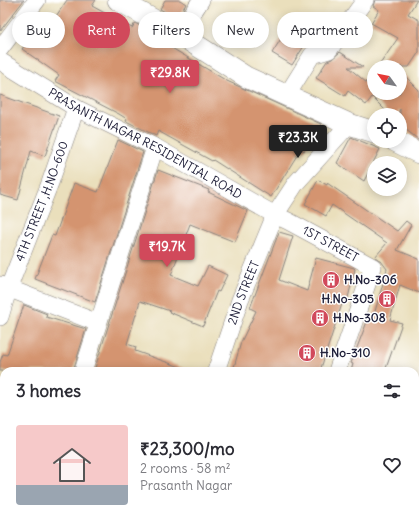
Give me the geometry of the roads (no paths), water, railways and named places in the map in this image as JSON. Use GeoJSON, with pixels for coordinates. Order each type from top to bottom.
{"type":"FeatureCollection","features":[{"type":"Feature","properties":{"kind":"street"},"geometry":{"type":"LineString","coordinates":[[0,49],[37,0]]}},
{"type":"Feature","properties":{"kind":"street"},"geometry":{"type":"LineString","coordinates":[[193,12],[201,0]]}},
{"type":"Feature","properties":{"kind":"street"},"geometry":{"type":"LineString","coordinates":[[287,95],[312,55],[329,50],[365,0]]}},
{"type":"Feature","properties":{"kind":"street"},"geometry":{"type":"LineString","coordinates":[[122,1],[141,12]]}},
{"type":"Feature","properties":{"kind":"street"},"geometry":{"type":"LineString","coordinates":[[201,48],[246,77],[349,124],[367,130]]}},
{"type":"Feature","properties":{"kind":"street","name":"PRASANTH NAGAR RESIDENTIAL ROAD"},"geometry":{"type":"LineString","coordinates":[[0,61],[76,108],[155,147],[275,215]]}},
{"type":"Feature","properties":{"kind":"street","name":"4TH STREET ,H.NO-600"},"geometry":{"type":"LineString","coordinates":[[0,317],[5,286],[50,183],[76,108]]}},
{"type":"Feature","properties":{"kind":"street","name":"2ND STREET"},"geometry":{"type":"LineString","coordinates":[[217,367],[240,300],[275,215],[296,183],[349,124]]}},
{"type":"Feature","properties":{"kind":"street"},"geometry":{"type":"LineString","coordinates":[[84,367],[155,147]]}},
{"type":"Feature","properties":{"kind":"street"},"geometry":{"type":"LineString","coordinates":[[407,147],[419,153]]}},
{"type":"Feature","properties":{"kind":"street","name":"1ST STREET"},"geometry":{"type":"LineString","coordinates":[[275,215],[373,267],[338,367]]}},
{"type":"Feature","properties":{"kind":"street"},"geometry":{"type":"LineString","coordinates":[[5,286],[98,323]]}},
{"type":"Feature","properties":{"kind":"place","name":"H.No-306"},"geometry":{"type":"Point","coordinates":[331,280]}},
{"type":"Feature","properties":{"kind":"place","name":"H.No-305"},"geometry":{"type":"Point","coordinates":[387,299]}},
{"type":"Feature","properties":{"kind":"place","name":"H.No-308"},"geometry":{"type":"Point","coordinates":[320,318]}},
{"type":"Feature","properties":{"kind":"place","name":"H.No-310"},"geometry":{"type":"Point","coordinates":[307,353]}}]}
